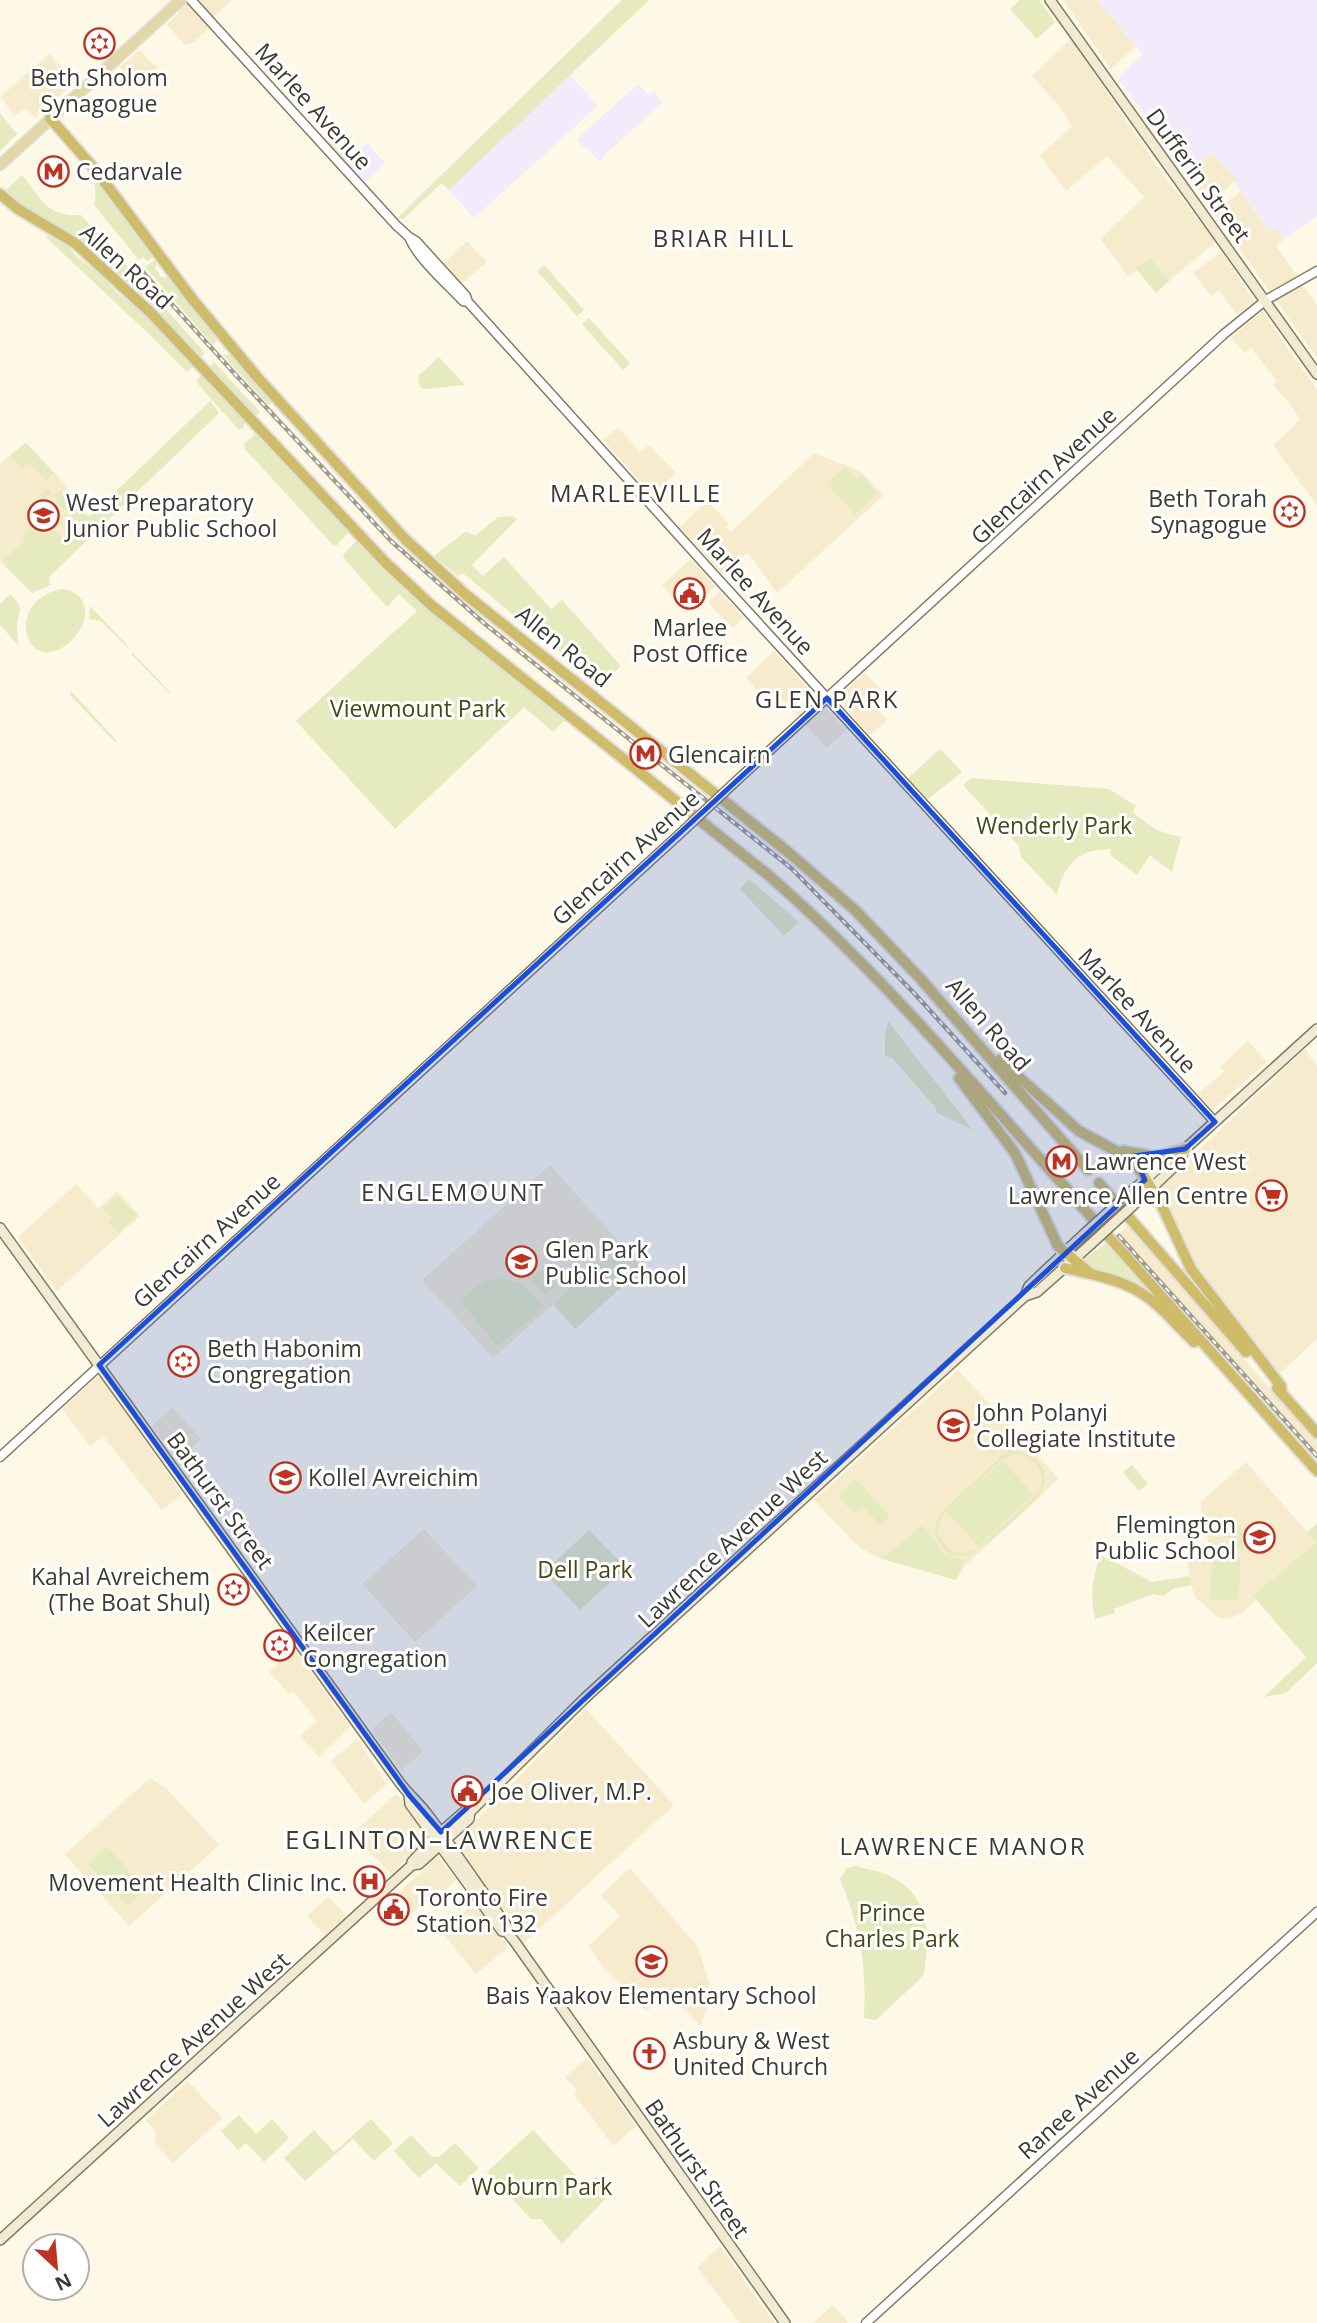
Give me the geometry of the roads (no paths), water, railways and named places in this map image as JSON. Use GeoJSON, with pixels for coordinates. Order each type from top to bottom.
{"type":"FeatureCollection","features":[{"type":"Feature","properties":{"kind":"highway","name":"Allen Road"},"geometry":{"type":"LineString","coordinates":[[50,118],[97,172],[193,300],[258,378],[406,540],[465,594],[820,880],[887,942],[1088,1170]]}},
{"type":"Feature","properties":{"kind":"highway","name":"Allen Road"},"geometry":{"type":"LineString","coordinates":[[0,194],[18,209],[75,243],[151,313],[411,587],[463,632],[767,874],[824,925],[906,1009],[1067,1189]]}},
{"type":"Feature","properties":{"kind":"highway"},"geometry":{"type":"LineString","coordinates":[[906,1009],[1015,1153],[1054,1240],[1067,1260],[1091,1274],[1137,1290],[1152,1301],[1263,1410]]}},
{"type":"Feature","properties":{"kind":"highway"},"geometry":{"type":"LineString","coordinates":[[964,1028],[1079,1131],[1129,1158],[1161,1204],[1191,1269],[1281,1386],[1281,1393]]}},
{"type":"Feature","properties":{"kind":"highway"},"geometry":{"type":"LineString","coordinates":[[1109,1146],[1133,1154],[1157,1157],[1185,1149]]}},
{"type":"Feature","properties":{"kind":"highway"},"geometry":{"type":"LineString","coordinates":[[1099,1183],[1317,1433]]}},
{"type":"Feature","properties":{"kind":"highway"},"geometry":{"type":"LineString","coordinates":[[1076,1200],[1317,1471]]}},
{"type":"Feature","properties":{"kind":"main road"},"geometry":{"type":"LineString","coordinates":[[0,165],[181,0]]}},
{"type":"Feature","properties":{"kind":"main road","name":"Dufferin Street"},"geometry":{"type":"LineString","coordinates":[[1050,0],[1317,374]]}},
{"type":"Feature","properties":{"kind":"main road","name":"Lawrence Avenue West"},"geometry":{"type":"LineString","coordinates":[[0,2240],[412,1866],[411,1863],[440,1839],[465,1811],[470,1812],[585,1698],[1025,1296],[1037,1292],[1067,1260],[1083,1235],[1132,1191],[1148,1184],[1178,1163],[1185,1149],[1317,1029]]}},
{"type":"Feature","properties":{"kind":"main road","name":"Lawrence Avenue West"},"geometry":{"type":"LineString","coordinates":[[1025,1296],[1029,1286],[1091,1244],[1141,1198],[1148,1184]]}},
{"type":"Feature","properties":{"kind":"main road","name":"Bathurst Street"},"geometry":{"type":"LineString","coordinates":[[0,1228],[409,1795],[416,1798],[440,1839],[502,1931],[507,1932],[785,2323]]}},
{"type":"Feature","properties":{"kind":"street","name":"Marlee Avenue"},"geometry":{"type":"LineString","coordinates":[[191,0],[409,237],[416,241],[467,296],[468,302],[1215,1122]]}},
{"type":"Feature","properties":{"kind":"street","name":"Glencairn Avenue"},"geometry":{"type":"LineString","coordinates":[[0,1457],[1224,334],[1266,300],[1317,271]]}},
{"type":"Feature","properties":{"kind":"street","name":"Ranee Avenue"},"geometry":{"type":"LineString","coordinates":[[866,2323],[1317,1912]]}},
{"type":"Feature","properties":{"kind":"railway"},"geometry":{"type":"LineString","coordinates":[[140,269],[391,541],[485,624],[791,868],[913,992],[1005,1093]]}},
{"type":"Feature","properties":{"kind":"railway"},"geometry":{"type":"LineString","coordinates":[[1119,1236],[1317,1456]]}},
{"type":"Feature","properties":{"kind":"place","name":"Beth Sholom Synagogue"},"geometry":{"type":"Point","coordinates":[99,43]}},
{"type":"Feature","properties":{"kind":"place","name":"Cedarvale"},"geometry":{"type":"Point","coordinates":[53,171]}},
{"type":"Feature","properties":{"kind":"place","name":"Beth Torah Synagogue"},"geometry":{"type":"Point","coordinates":[1290,511]}},
{"type":"Feature","properties":{"kind":"place","name":"West Preparatory Junior Public School"},"geometry":{"type":"Point","coordinates":[43,515]}},
{"type":"Feature","properties":{"kind":"place","name":"Marlee Post Office"},"geometry":{"type":"Point","coordinates":[690,593]}},
{"type":"Feature","properties":{"kind":"place","name":"Glencairn"},"geometry":{"type":"Point","coordinates":[645,754]}},
{"type":"Feature","properties":{"kind":"place","name":"Lawrence West"},"geometry":{"type":"Point","coordinates":[1061,1161]}},
{"type":"Feature","properties":{"kind":"place","name":"Lawrence Allen Centre"},"geometry":{"type":"Point","coordinates":[1271,1195]}},
{"type":"Feature","properties":{"kind":"place","name":"Glen Park Public School"},"geometry":{"type":"Point","coordinates":[522,1262]}},
{"type":"Feature","properties":{"kind":"place","name":"Beth Habonim Congregation"},"geometry":{"type":"Point","coordinates":[184,1361]}},
{"type":"Feature","properties":{"kind":"place","name":"John Polanyi Collegiate Institute"},"geometry":{"type":"Point","coordinates":[953,1425]}},
{"type":"Feature","properties":{"kind":"place","name":"Kollel Avreichim"},"geometry":{"type":"Point","coordinates":[285,1477]}},
{"type":"Feature","properties":{"kind":"place","name":"Flemington Public School"},"geometry":{"type":"Point","coordinates":[1259,1537]}},
{"type":"Feature","properties":{"kind":"place","name":"Kahal Avreichem (The Boat Shul)"},"geometry":{"type":"Point","coordinates":[233,1589]}},
{"type":"Feature","properties":{"kind":"place","name":"Keilcer Congregation"},"geometry":{"type":"Point","coordinates":[280,1645]}},
{"type":"Feature","properties":{"kind":"place","name":"Joe Oliver, M.P."},"geometry":{"type":"Point","coordinates":[468,1791]}},
{"type":"Feature","properties":{"kind":"place","name":"Movement Health Clinic Inc."},"geometry":{"type":"Point","coordinates":[370,1882]}},
{"type":"Feature","properties":{"kind":"place","name":"Toronto Fire Station 132"},"geometry":{"type":"Point","coordinates":[393,1910]}},
{"type":"Feature","properties":{"kind":"place","name":"Bais Yaakov Elementary School"},"geometry":{"type":"Point","coordinates":[651,1961]}},
{"type":"Feature","properties":{"kind":"place","name":"Asbury & West United Church"},"geometry":{"type":"Point","coordinates":[650,2053]}},
{"type":"Feature","properties":{"kind":"district","name":"BRIAR HILL"},"geometry":{"type":"Point","coordinates":[724,237]}},
{"type":"Feature","properties":{"kind":"district","name":"MARLEEVILLE"},"geometry":{"type":"Point","coordinates":[636,492]}},
{"type":"Feature","properties":{"kind":"district","name":"GLEN PARK"},"geometry":{"type":"Point","coordinates":[827,698]}},
{"type":"Feature","properties":{"kind":"district","name":"ENGLEMOUNT"},"geometry":{"type":"Point","coordinates":[453,1191]}},
{"type":"Feature","properties":{"kind":"district","name":"EGLINTON–LAWRENCE"},"geometry":{"type":"Point","coordinates":[440,1839]}},
{"type":"Feature","properties":{"kind":"district","name":"LAWRENCE MANOR"},"geometry":{"type":"Point","coordinates":[963,1845]}},
{"type":"Feature","properties":{"kind":"park label","name":"Viewmount Park"},"geometry":{"type":"Point","coordinates":[418,708]}},
{"type":"Feature","properties":{"kind":"park label","name":"Wenderly Park"},"geometry":{"type":"Point","coordinates":[1054,825]}},
{"type":"Feature","properties":{"kind":"park label","name":"Dell Park"},"geometry":{"type":"Point","coordinates":[585,1569]}},
{"type":"Feature","properties":{"kind":"park label","name":"Prince Charles Park"},"geometry":{"type":"Point","coordinates":[892,1925]}},
{"type":"Feature","properties":{"kind":"park label","name":"Woburn Park"},"geometry":{"type":"Point","coordinates":[542,2186]}}]}
